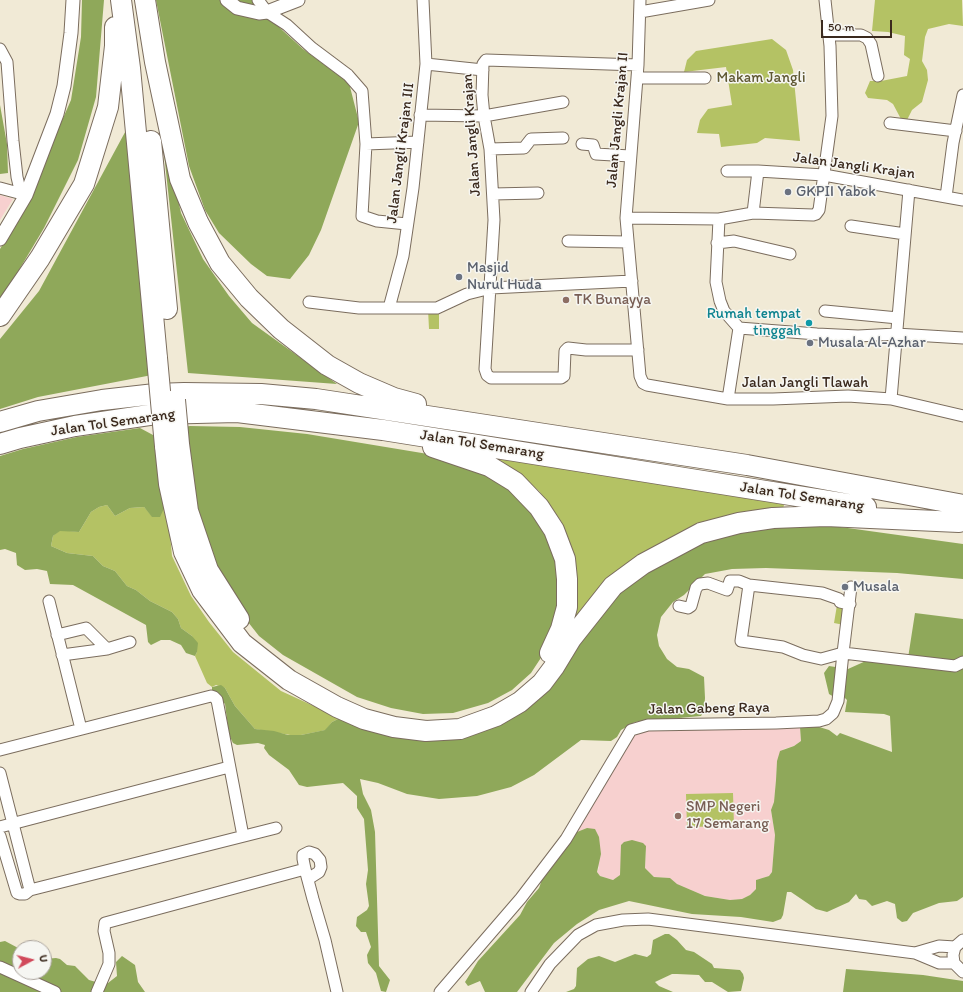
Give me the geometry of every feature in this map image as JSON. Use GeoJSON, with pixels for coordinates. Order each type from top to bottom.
{"type":"FeatureCollection","features":[{"type":"Feature","properties":{"kind":"highway"},"geometry":{"type":"LineString","coordinates":[[0,316],[40,258],[84,184],[108,107],[115,46],[115,0]]}},
{"type":"Feature","properties":{"kind":"highway"},"geometry":{"type":"LineString","coordinates":[[122,0],[164,357]]}},
{"type":"Feature","properties":{"kind":"highway"},"geometry":{"type":"LineString","coordinates":[[137,0],[172,445],[188,511],[208,570],[233,611],[256,640],[281,659],[355,701],[390,713],[422,719],[454,718],[470,715],[490,708],[515,694],[535,676],[553,650],[567,607],[568,579],[565,559],[554,530],[539,507],[515,482],[489,466],[383,430]]}},
{"type":"Feature","properties":{"kind":"highway"},"geometry":{"type":"LineString","coordinates":[[145,0],[155,62],[180,179],[198,222],[220,263],[249,298],[281,329],[327,365],[359,383],[394,398],[425,407],[541,434]]}},
{"type":"Feature","properties":{"kind":"highway","name":"Jalan Tol Semarang"},"geometry":{"type":"LineString","coordinates":[[0,422],[38,411],[102,400],[184,393],[253,394],[316,399],[747,465],[962,517]]}},
{"type":"Feature","properties":{"kind":"highway","name":"Jalan Tol Semarang"},"geometry":{"type":"LineString","coordinates":[[0,444],[75,426],[156,414],[237,412],[383,430],[962,517]]}},
{"type":"Feature","properties":{"kind":"highway"},"geometry":{"type":"LineString","coordinates":[[172,445],[169,484],[184,552],[202,590],[242,643],[288,680],[364,719],[387,725],[426,731],[460,729],[496,716],[520,702],[542,683],[554,667],[571,639],[613,586],[643,564],[701,533],[739,523],[773,518],[826,516],[962,517]]}},
{"type":"Feature","properties":{"kind":"street"},"geometry":{"type":"LineString","coordinates":[[0,239],[24,195],[57,114],[64,86],[71,33],[73,0]]}},
{"type":"Feature","properties":{"kind":"street"},"geometry":{"type":"LineString","coordinates":[[228,0],[237,8],[245,11],[267,12],[298,0]]}},
{"type":"Feature","properties":{"kind":"street"},"geometry":{"type":"LineString","coordinates":[[258,0],[267,12],[287,25],[312,48],[355,82],[362,91],[364,101],[366,144],[362,216],[377,221],[408,224]]}},
{"type":"Feature","properties":{"kind":"street","name":"Jalan Jangli Krajan III"},"geometry":{"type":"LineString","coordinates":[[389,308],[403,256],[418,142],[426,64],[423,0]]}},
{"type":"Feature","properties":{"kind":"street","name":"Jalan Jangli Krajan II"},"geometry":{"type":"LineString","coordinates":[[640,0],[638,66],[626,218],[640,376],[643,383],[647,385]]}},
{"type":"Feature","properties":{"kind":"street"},"geometry":{"type":"LineString","coordinates":[[640,12],[709,0]]}},
{"type":"Feature","properties":{"kind":"street"},"geometry":{"type":"LineString","coordinates":[[626,218],[719,219],[753,213],[816,214],[819,210],[832,116],[829,35],[825,0]]}},
{"type":"Feature","properties":{"kind":"street"},"geometry":{"type":"LineString","coordinates":[[829,35],[860,36],[867,38],[871,44],[878,76]]}},
{"type":"Feature","properties":{"kind":"street"},"geometry":{"type":"LineString","coordinates":[[0,50],[7,62],[18,177],[24,195]]}},
{"type":"Feature","properties":{"kind":"street","name":"Jalan Jangli Krajan"},"geometry":{"type":"LineString","coordinates":[[638,66],[489,60],[484,62],[483,70],[484,116],[490,149],[494,227],[485,369],[487,375],[491,378],[561,378],[564,376],[565,351],[568,348],[586,350],[638,350]]}},
{"type":"Feature","properties":{"kind":"street"},"geometry":{"type":"LineString","coordinates":[[426,64],[483,70]]}},
{"type":"Feature","properties":{"kind":"street"},"geometry":{"type":"LineString","coordinates":[[636,78],[705,78]]}},
{"type":"Feature","properties":{"kind":"street"},"geometry":{"type":"LineString","coordinates":[[946,197],[963,94]]}},
{"type":"Feature","properties":{"kind":"street"},"geometry":{"type":"LineString","coordinates":[[420,115],[484,116],[563,102]]}},
{"type":"Feature","properties":{"kind":"street"},"geometry":{"type":"LineString","coordinates":[[890,123],[956,131]]}},
{"type":"Feature","properties":{"kind":"street"},"geometry":{"type":"LineString","coordinates":[[490,149],[524,148],[531,139],[563,138]]}},
{"type":"Feature","properties":{"kind":"street"},"geometry":{"type":"LineString","coordinates":[[366,144],[418,142]]}},
{"type":"Feature","properties":{"kind":"street"},"geometry":{"type":"LineString","coordinates":[[582,144],[593,145],[596,154],[630,156]]}},
{"type":"Feature","properties":{"kind":"street"},"geometry":{"type":"LineString","coordinates":[[753,213],[758,171]]}},
{"type":"Feature","properties":{"kind":"street","name":"Jalan Jangli Krajan"},"geometry":{"type":"LineString","coordinates":[[727,172],[758,171],[824,175],[963,200]]}},
{"type":"Feature","properties":{"kind":"street"},"geometry":{"type":"LineString","coordinates":[[0,188],[24,195]]}},
{"type":"Feature","properties":{"kind":"street"},"geometry":{"type":"LineString","coordinates":[[891,399],[909,190]]}},
{"type":"Feature","properties":{"kind":"street"},"geometry":{"type":"LineString","coordinates":[[492,194],[538,193]]}},
{"type":"Feature","properties":{"kind":"street"},"geometry":{"type":"LineString","coordinates":[[719,219],[716,282],[724,311],[739,328],[851,336],[896,334],[963,338]]}},
{"type":"Feature","properties":{"kind":"street"},"geometry":{"type":"LineString","coordinates":[[851,226],[905,234]]}},
{"type":"Feature","properties":{"kind":"street"},"geometry":{"type":"LineString","coordinates":[[568,241],[628,242]]}},
{"type":"Feature","properties":{"kind":"street"},"geometry":{"type":"LineString","coordinates":[[717,243],[734,241],[790,254]]}},
{"type":"Feature","properties":{"kind":"street"},"geometry":{"type":"LineString","coordinates":[[309,302],[344,307],[437,308],[467,294],[490,288],[632,281]]}},
{"type":"Feature","properties":{"kind":"street"},"geometry":{"type":"LineString","coordinates":[[825,311],[898,318]]}},
{"type":"Feature","properties":{"kind":"street"},"geometry":{"type":"LineString","coordinates":[[728,399],[739,328]]}},
{"type":"Feature","properties":{"kind":"street","name":"Jalan Jangli Tlawah"},"geometry":{"type":"LineString","coordinates":[[647,385],[728,399],[773,400],[848,396],[891,399],[963,416]]}},
{"type":"Feature","properties":{"kind":"street"},"geometry":{"type":"LineString","coordinates":[[679,606],[688,608],[690,606],[696,588],[700,584],[708,583],[727,590],[730,581],[739,581],[749,585],[822,593],[839,599],[840,602],[850,604]]}},
{"type":"Feature","properties":{"kind":"street"},"geometry":{"type":"LineString","coordinates":[[749,585],[741,641],[743,642],[759,642],[783,647],[817,658],[843,653],[955,666],[963,662]]}},
{"type":"Feature","properties":{"kind":"street"},"geometry":{"type":"LineString","coordinates":[[843,653],[851,587]]}},
{"type":"Feature","properties":{"kind":"street"},"geometry":{"type":"LineString","coordinates":[[49,601],[81,729]]}},
{"type":"Feature","properties":{"kind":"street"},"geometry":{"type":"LineString","coordinates":[[57,635],[86,628],[107,648]]}},
{"type":"Feature","properties":{"kind":"street"},"geometry":{"type":"LineString","coordinates":[[62,655],[107,648],[130,642]]}},
{"type":"Feature","properties":{"kind":"street","name":"Jalan Gabeng Raya"},"geometry":{"type":"LineString","coordinates":[[440,992],[521,898],[566,839],[628,732],[635,728],[648,725],[776,723],[818,721],[826,719],[833,713],[838,701],[843,653]]}},
{"type":"Feature","properties":{"kind":"street"},"geometry":{"type":"LineString","coordinates":[[0,750],[211,696],[217,700],[243,836]]}},
{"type":"Feature","properties":{"kind":"street"},"geometry":{"type":"LineString","coordinates":[[0,827],[229,767]]}},
{"type":"Feature","properties":{"kind":"street"},"geometry":{"type":"LineString","coordinates":[[0,773],[30,890]]}},
{"type":"Feature","properties":{"kind":"street"},"geometry":{"type":"LineString","coordinates":[[0,836],[17,892],[25,894],[30,890],[276,828]]}},
{"type":"Feature","properties":{"kind":"street"},"geometry":{"type":"LineString","coordinates":[[97,992],[109,964],[109,953],[104,931],[105,923],[306,874],[325,940],[337,992]]}},
{"type":"Feature","properties":{"kind":"street"},"geometry":{"type":"LineString","coordinates":[[531,992],[550,964],[578,936],[596,925],[623,920],[648,919],[915,953],[939,963],[954,963]]}},
{"type":"Feature","properties":{"kind":"street"},"geometry":{"type":"LineString","coordinates":[[915,953],[961,941]]}},
{"type":"Feature","properties":{"kind":"street"},"geometry":{"type":"LineString","coordinates":[[961,941],[952,955],[954,963],[963,972]]}},
{"type":"Feature","properties":{"kind":"street"},"geometry":{"type":"LineString","coordinates":[[0,967],[55,992]]}},
{"type":"Feature","properties":{"kind":"shaded area"},"geometry":{"type":"Polygon","coordinates":[[[0,195],[13,199],[0,220],[0,195]]]}},
{"type":"Feature","properties":{"kind":"shaded area","name":"SMP Negeri 17 Semarang"},"geometry":{"type":"Polygon","coordinates":[[[800,727],[801,741],[794,746],[784,749],[777,761],[774,802],[771,810],[775,835],[772,872],[769,876],[756,880],[756,889],[750,895],[742,899],[730,900],[705,896],[676,884],[670,878],[654,877],[645,868],[646,850],[621,863],[620,875],[613,880],[600,876],[597,872],[599,868],[587,828],[577,832],[633,729],[800,727]]]}},
{"type":"Feature","properties":{"kind":"green space"},"geometry":{"type":"Polygon","coordinates":[[[82,0],[104,0],[96,97],[78,160],[44,228],[0,299],[0,249],[19,218],[71,100],[81,37],[82,0]]]}},
{"type":"Feature","properties":{"kind":"green space"},"geometry":{"type":"Polygon","coordinates":[[[156,0],[256,0],[269,18],[303,49],[349,83],[359,122],[321,230],[309,255],[290,279],[267,276],[251,264],[219,233],[205,210],[189,166],[156,0]]]}},
{"type":"Feature","properties":{"kind":"green space"},"geometry":{"type":"Polygon","coordinates":[[[875,0],[962,0],[963,26],[949,24],[928,29],[925,37],[922,61],[927,70],[928,80],[922,102],[912,110],[907,120],[901,119],[893,104],[887,100],[868,98],[865,93],[870,81],[881,81],[907,76],[910,59],[904,55],[905,36],[888,32],[872,31],[875,0]]]}},
{"type":"Feature","properties":{"kind":"green space","name":"Makam Jangli"},"geometry":{"type":"Polygon","coordinates":[[[772,39],[786,50],[793,70],[800,141],[765,138],[757,143],[721,147],[719,134],[697,133],[700,120],[708,109],[732,105],[726,67],[684,72],[687,60],[696,51],[772,39]]]}},
{"type":"Feature","properties":{"kind":"green space"},"geometry":{"type":"Polygon","coordinates":[[[0,105],[7,144],[8,173],[0,174],[0,105]]]}},
{"type":"Feature","properties":{"kind":"green space"},"geometry":{"type":"Polygon","coordinates":[[[160,117],[181,213],[203,259],[229,296],[252,323],[337,384],[188,373],[160,117]]]}},
{"type":"Feature","properties":{"kind":"green space"},"geometry":{"type":"Polygon","coordinates":[[[130,123],[152,375],[38,397],[0,409],[0,339],[39,291],[130,123]]]}},
{"type":"Feature","properties":{"kind":"green space"},"geometry":{"type":"Polygon","coordinates":[[[428,309],[439,309],[439,329],[429,329],[428,309]]]}},
{"type":"Feature","properties":{"kind":"green space"},"geometry":{"type":"Polygon","coordinates":[[[184,427],[240,427],[307,434],[446,457],[512,486],[549,532],[563,579],[548,647],[531,673],[512,690],[488,703],[453,713],[423,714],[391,708],[357,697],[283,655],[259,636],[237,608],[212,568],[192,509],[184,427]]]}},
{"type":"Feature","properties":{"kind":"green space"},"geometry":{"type":"Polygon","coordinates":[[[140,428],[153,435],[158,442],[167,502],[160,517],[152,517],[144,507],[130,508],[115,516],[107,505],[99,507],[91,512],[79,532],[60,531],[53,536],[51,546],[67,553],[93,556],[103,566],[115,571],[127,586],[136,590],[150,601],[172,612],[178,619],[181,628],[192,636],[198,643],[195,656],[186,653],[181,645],[170,640],[161,640],[151,645],[148,642],[146,625],[73,585],[50,584],[47,571],[37,569],[25,570],[17,565],[16,553],[5,549],[0,550],[0,456],[23,449],[77,437],[140,428]]]}},
{"type":"Feature","properties":{"kind":"green space"},"geometry":{"type":"Polygon","coordinates":[[[495,456],[634,480],[778,502],[784,505],[783,509],[566,640],[571,551],[561,521],[539,491],[495,456]]]}},
{"type":"Feature","properties":{"kind":"green space"},"geometry":{"type":"Polygon","coordinates":[[[167,502],[172,556],[191,596],[209,622],[233,652],[281,691],[340,718],[332,722],[326,730],[296,736],[255,729],[235,706],[225,688],[216,685],[212,687],[207,683],[195,656],[197,652],[192,636],[181,628],[178,619],[172,612],[150,601],[136,590],[127,586],[115,571],[103,566],[93,556],[67,553],[51,546],[53,536],[60,530],[79,532],[91,512],[99,507],[107,505],[115,516],[130,508],[144,507],[152,516],[167,502]]]}},
{"type":"Feature","properties":{"kind":"green space"},"geometry":{"type":"Polygon","coordinates":[[[826,525],[963,544],[963,579],[897,573],[766,568],[732,569],[705,574],[684,595],[673,602],[661,617],[657,635],[659,646],[667,659],[677,667],[689,669],[704,677],[704,711],[701,716],[635,722],[621,730],[617,737],[611,741],[581,740],[534,775],[511,787],[477,796],[439,799],[407,794],[378,783],[360,779],[363,794],[371,810],[375,832],[379,966],[390,980],[386,992],[381,991],[376,973],[368,963],[367,955],[371,947],[366,932],[361,932],[356,926],[357,917],[367,910],[369,906],[366,884],[368,870],[364,819],[357,808],[357,796],[343,783],[307,787],[299,785],[289,770],[269,755],[264,748],[265,745],[258,743],[237,745],[233,743],[229,735],[225,704],[212,690],[212,687],[221,685],[225,688],[235,706],[255,729],[274,731],[288,735],[301,735],[325,730],[332,722],[340,718],[462,738],[578,644],[619,592],[647,571],[704,541],[741,531],[774,526],[826,525]]]}},
{"type":"Feature","properties":{"kind":"green space"},"geometry":{"type":"Polygon","coordinates":[[[837,605],[848,607],[844,625],[834,623],[837,605]]]}},
{"type":"Feature","properties":{"kind":"green space"},"geometry":{"type":"Polygon","coordinates":[[[915,613],[963,619],[963,897],[957,901],[939,903],[913,913],[907,921],[902,922],[897,918],[895,904],[887,901],[872,906],[866,900],[859,899],[856,894],[849,902],[827,912],[816,909],[791,892],[787,892],[783,915],[781,919],[773,922],[741,917],[692,914],[629,901],[599,910],[577,924],[554,943],[517,992],[485,992],[480,981],[468,986],[465,982],[478,961],[520,915],[527,902],[539,888],[543,877],[577,832],[587,828],[595,829],[599,837],[601,854],[597,872],[600,876],[613,880],[620,875],[621,845],[624,842],[632,840],[643,843],[646,846],[645,868],[654,877],[670,878],[677,884],[705,896],[730,900],[742,899],[750,895],[756,889],[756,880],[769,876],[772,872],[775,835],[771,810],[774,802],[777,761],[780,751],[794,746],[801,741],[800,727],[816,726],[829,730],[837,736],[840,733],[892,752],[890,716],[884,714],[845,712],[847,700],[844,697],[834,697],[829,694],[824,673],[829,666],[848,669],[868,660],[908,658],[915,613]]]}},
{"type":"Feature","properties":{"kind":"green space"},"geometry":{"type":"Polygon","coordinates":[[[733,793],[734,826],[687,827],[686,794],[733,793]]]}},
{"type":"Feature","properties":{"kind":"green space"},"geometry":{"type":"Polygon","coordinates":[[[665,934],[669,934],[686,950],[694,952],[712,964],[714,968],[740,970],[744,978],[741,991],[728,992],[712,982],[705,982],[699,975],[672,974],[655,982],[659,986],[673,992],[566,992],[574,989],[576,986],[577,968],[588,959],[599,956],[615,962],[635,954],[647,957],[651,954],[653,940],[665,934]]]}},
{"type":"Feature","properties":{"kind":"green space"},"geometry":{"type":"Polygon","coordinates":[[[5,941],[12,945],[12,980],[52,980],[52,958],[56,958],[60,959],[67,965],[75,966],[89,980],[108,983],[117,976],[116,962],[122,956],[135,965],[138,982],[145,992],[0,992],[0,942],[5,941]]]}},
{"type":"Feature","properties":{"kind":"green space"},"geometry":{"type":"Polygon","coordinates":[[[846,969],[923,975],[963,981],[963,992],[843,992],[846,969]]]}},
{"type":"Feature","properties":{"kind":"place","name":"GKPII Yabok"},"geometry":{"type":"Point","coordinates":[788,192]}},
{"type":"Feature","properties":{"kind":"place","name":"Masjid Nurul Huda"},"geometry":{"type":"Point","coordinates":[459,277]}},
{"type":"Feature","properties":{"kind":"place","name":"TK Bunayya"},"geometry":{"type":"Point","coordinates":[566,300]}},
{"type":"Feature","properties":{"kind":"place","name":"Rumah tempat tinggah"},"geometry":{"type":"Point","coordinates":[809,323]}},
{"type":"Feature","properties":{"kind":"place","name":"Musala Al-Azhar"},"geometry":{"type":"Point","coordinates":[810,343]}},
{"type":"Feature","properties":{"kind":"place","name":"Musala"},"geometry":{"type":"Point","coordinates":[845,587]}},
{"type":"Feature","properties":{"kind":"place","name":"SMP Negeri 17 Semarang"},"geometry":{"type":"Point","coordinates":[678,816]}}]}
